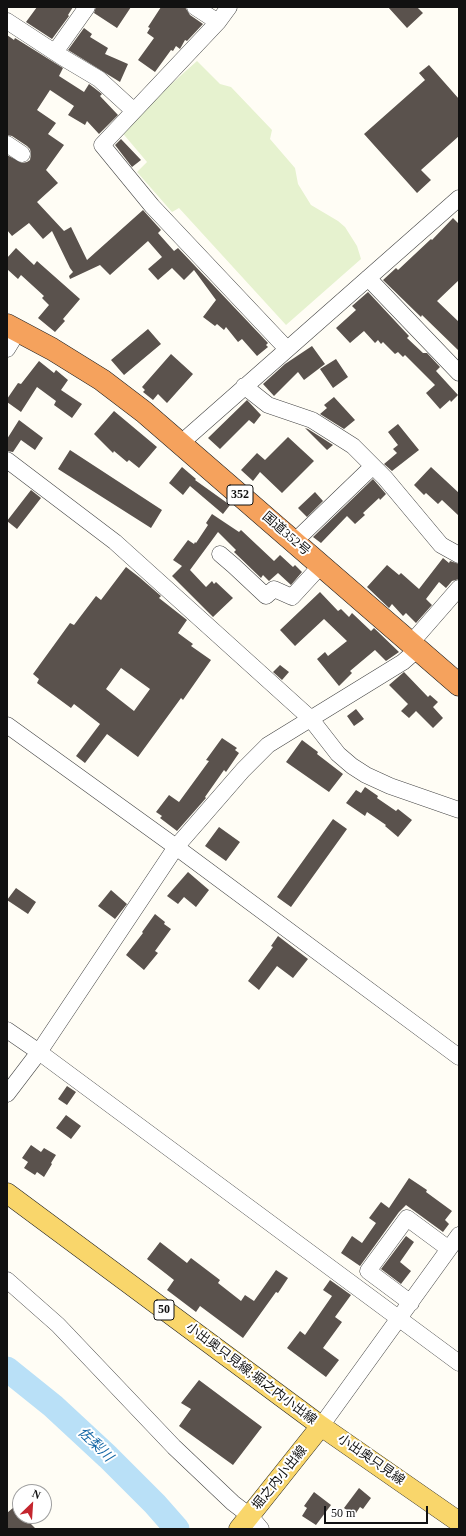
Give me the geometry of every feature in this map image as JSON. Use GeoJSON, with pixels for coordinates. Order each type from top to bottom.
{"type":"FeatureCollection","features":[{"type":"Feature","properties":{"kind":"highway","name":"国道352号"},"geometry":{"type":"LineString","coordinates":[[12,328],[52,349],[102,380],[144,412],[459,685]]}},
{"type":"Feature","properties":{"kind":"main road","name":"小出奥只見線;堀之内小出線"},"geometry":{"type":"LineString","coordinates":[[7,1193],[321,1426]]}},
{"type":"Feature","properties":{"kind":"main road","name":"小出奥只見線"},"geometry":{"type":"LineString","coordinates":[[321,1426],[459,1522]]}},
{"type":"Feature","properties":{"kind":"main road","name":"堀之内小出線"},"geometry":{"type":"LineString","coordinates":[[251,1525],[321,1426]]}},
{"type":"Feature","properties":{"kind":"street"},"geometry":{"type":"LineString","coordinates":[[55,52],[87,7]]}},
{"type":"Feature","properties":{"kind":"street"},"geometry":{"type":"LineString","coordinates":[[195,7],[218,22]]}},
{"type":"Feature","properties":{"kind":"street"},"geometry":{"type":"LineString","coordinates":[[229,7],[218,22],[102,145],[152,206],[287,349]]}},
{"type":"Feature","properties":{"kind":"street"},"geometry":{"type":"LineString","coordinates":[[7,21],[99,79],[134,111]]}},
{"type":"Feature","properties":{"kind":"street"},"geometry":{"type":"LineString","coordinates":[[7,144],[22,154]]}},
{"type":"Feature","properties":{"kind":"street"},"geometry":{"type":"LineString","coordinates":[[181,443],[459,198]]}},
{"type":"Feature","properties":{"kind":"street"},"geometry":{"type":"LineString","coordinates":[[368,278],[459,373]]}},
{"type":"Feature","properties":{"kind":"street"},"geometry":{"type":"LineString","coordinates":[[7,349],[12,328]]}},
{"type":"Feature","properties":{"kind":"street"},"geometry":{"type":"LineString","coordinates":[[244,386],[268,406],[312,420],[353,446],[385,478],[440,545],[459,555]]}},
{"type":"Feature","properties":{"kind":"street"},"geometry":{"type":"LineString","coordinates":[[7,460],[115,542],[310,718],[338,754],[366,775],[390,786],[459,810]]}},
{"type":"Feature","properties":{"kind":"street"},"geometry":{"type":"LineString","coordinates":[[294,542],[373,466]]}},
{"type":"Feature","properties":{"kind":"street"},"geometry":{"type":"LineString","coordinates":[[220,554],[266,596],[274,589],[292,597],[315,572]]}},
{"type":"Feature","properties":{"kind":"street"},"geometry":{"type":"LineString","coordinates":[[7,1094],[38,1052],[176,847],[243,770],[268,745],[411,655],[414,645],[459,588]]}},
{"type":"Feature","properties":{"kind":"street"},"geometry":{"type":"LineString","coordinates":[[7,724],[176,847],[459,1057]]}},
{"type":"Feature","properties":{"kind":"street"},"geometry":{"type":"LineString","coordinates":[[7,1030],[459,1363]]}},
{"type":"Feature","properties":{"kind":"street"},"geometry":{"type":"LineString","coordinates":[[411,1303],[368,1271],[407,1218],[449,1250]]}},
{"type":"Feature","properties":{"kind":"street"},"geometry":{"type":"LineString","coordinates":[[321,1426],[459,1235]]}},
{"type":"Feature","properties":{"kind":"street"},"geometry":{"type":"LineString","coordinates":[[7,1280],[58,1325],[174,1447],[233,1503],[251,1525]]}},
{"type":"Feature","properties":{"kind":"green space"},"geometry":{"type":"Polygon","coordinates":[[[197,61],[220,84],[231,87],[272,130],[270,139],[295,168],[298,184],[311,205],[338,221],[345,227],[357,246],[361,259],[286,325],[179,208],[172,212],[137,172],[147,162],[120,130],[197,61]]]}},
{"type":"Feature","properties":{"kind":"building"},"geometry":{"type":"Polygon","coordinates":[[[37,7],[73,7],[68,15],[69,16],[52,39],[26,22],[37,7]]]}},
{"type":"Feature","properties":{"kind":"building"},"geometry":{"type":"Polygon","coordinates":[[[96,7],[131,7],[117,28],[94,13],[96,7]]]}},
{"type":"Feature","properties":{"kind":"building"},"geometry":{"type":"Polygon","coordinates":[[[161,7],[185,7],[190,15],[203,24],[187,41],[185,40],[180,49],[176,46],[173,51],[171,50],[155,72],[138,60],[154,38],[147,33],[150,28],[148,27],[161,7]]]}},
{"type":"Feature","properties":{"kind":"building"},"geometry":{"type":"Polygon","coordinates":[[[388,7],[417,7],[423,13],[407,28],[388,7]]]}},
{"type":"Feature","properties":{"kind":"building"},"geometry":{"type":"Polygon","coordinates":[[[84,28],[92,34],[90,37],[108,48],[105,54],[128,64],[120,82],[68,50],[84,28]]]}},
{"type":"Feature","properties":{"kind":"building"},"geometry":{"type":"Polygon","coordinates":[[[7,35],[14,40],[15,38],[63,68],[59,76],[84,92],[89,84],[102,94],[100,96],[118,115],[99,134],[87,121],[85,125],[68,115],[74,106],[50,90],[37,110],[56,123],[48,134],[64,145],[46,170],[58,183],[37,202],[64,231],[71,227],[87,260],[143,210],[161,230],[158,233],[174,251],[178,248],[268,343],[266,345],[268,347],[257,356],[242,339],[238,342],[226,327],[224,330],[217,324],[215,326],[203,317],[216,300],[194,270],[184,280],[172,268],[158,280],[148,269],[162,257],[148,241],[110,275],[100,265],[70,279],[69,276],[73,272],[52,231],[43,239],[29,223],[12,236],[7,230],[7,155],[22,163],[30,160],[31,154],[30,149],[27,146],[12,136],[7,135],[7,35]]]}},
{"type":"Feature","properties":{"kind":"building"},"geometry":{"type":"Polygon","coordinates":[[[429,65],[459,99],[459,136],[421,170],[431,180],[417,193],[364,134],[425,80],[419,73],[429,65]]]}},
{"type":"Feature","properties":{"kind":"building"},"geometry":{"type":"Polygon","coordinates":[[[121,139],[141,160],[132,167],[115,145],[121,139]]]}},
{"type":"Feature","properties":{"kind":"building"},"geometry":{"type":"Polygon","coordinates":[[[453,218],[459,224],[459,280],[437,301],[459,322],[459,351],[383,280],[396,268],[398,270],[431,239],[432,240],[453,218]]]}},
{"type":"Feature","properties":{"kind":"building"},"geometry":{"type":"Polygon","coordinates":[[[16,248],[34,265],[37,261],[80,299],[63,319],[65,321],[55,332],[38,318],[49,305],[42,298],[44,296],[21,275],[18,279],[7,269],[7,258],[16,248]]]}},
{"type":"Feature","properties":{"kind":"building"},"geometry":{"type":"Polygon","coordinates":[[[368,292],[409,336],[407,338],[423,353],[427,353],[440,367],[436,371],[458,395],[451,402],[450,400],[440,409],[426,393],[435,385],[405,355],[403,357],[398,352],[395,354],[383,342],[381,344],[378,340],[375,343],[364,331],[350,343],[336,328],[356,310],[352,306],[368,292]]]}},
{"type":"Feature","properties":{"kind":"building"},"geometry":{"type":"Polygon","coordinates":[[[148,329],[161,344],[124,375],[111,360],[148,329]]]}},
{"type":"Feature","properties":{"kind":"building"},"geometry":{"type":"Polygon","coordinates":[[[312,346],[325,364],[304,380],[298,372],[274,396],[263,384],[285,364],[312,346]]]}},
{"type":"Feature","properties":{"kind":"building"},"geometry":{"type":"Polygon","coordinates":[[[171,354],[193,374],[167,403],[158,394],[153,400],[143,392],[145,390],[142,387],[171,354]]]}},
{"type":"Feature","properties":{"kind":"building"},"geometry":{"type":"Polygon","coordinates":[[[336,359],[348,377],[333,388],[320,369],[336,359]]]}},
{"type":"Feature","properties":{"kind":"building"},"geometry":{"type":"Polygon","coordinates":[[[39,361],[54,373],[56,370],[68,380],[61,390],[82,404],[72,418],[54,405],[56,401],[37,387],[21,412],[7,402],[7,399],[18,383],[21,384],[39,361]]]}},
{"type":"Feature","properties":{"kind":"building"},"geometry":{"type":"Polygon","coordinates":[[[334,397],[355,420],[344,429],[320,414],[327,408],[324,405],[334,397]]]}},
{"type":"Feature","properties":{"kind":"building"},"geometry":{"type":"Polygon","coordinates":[[[247,400],[261,415],[254,424],[249,420],[220,449],[208,438],[247,400]]]}},
{"type":"Feature","properties":{"kind":"building"},"geometry":{"type":"Polygon","coordinates":[[[114,411],[157,447],[139,468],[129,460],[127,462],[114,451],[113,453],[94,434],[114,411]]]}},
{"type":"Feature","properties":{"kind":"building"},"geometry":{"type":"Polygon","coordinates":[[[19,420],[43,438],[35,450],[21,440],[13,452],[7,451],[7,439],[19,420]]]}},
{"type":"Feature","properties":{"kind":"building"},"geometry":{"type":"Polygon","coordinates":[[[398,424],[419,450],[392,471],[384,464],[397,453],[393,449],[398,445],[388,432],[398,424]]]}},
{"type":"Feature","properties":{"kind":"building"},"geometry":{"type":"Polygon","coordinates":[[[305,428],[308,429],[333,445],[327,450],[305,428]]]}},
{"type":"Feature","properties":{"kind":"building"},"geometry":{"type":"Polygon","coordinates":[[[288,437],[314,461],[282,493],[260,472],[253,481],[241,470],[257,453],[265,460],[288,437]]]}},
{"type":"Feature","properties":{"kind":"building"},"geometry":{"type":"Polygon","coordinates":[[[70,450],[162,510],[151,528],[58,469],[70,450]]]}},
{"type":"Feature","properties":{"kind":"building"},"geometry":{"type":"Polygon","coordinates":[[[182,467],[196,479],[195,480],[230,505],[223,514],[190,486],[183,495],[169,483],[182,467]]]}},
{"type":"Feature","properties":{"kind":"building"},"geometry":{"type":"Polygon","coordinates":[[[431,467],[459,493],[459,516],[442,500],[438,504],[426,493],[424,495],[414,485],[431,467]]]}},
{"type":"Feature","properties":{"kind":"building"},"geometry":{"type":"Polygon","coordinates":[[[373,479],[386,494],[380,500],[379,498],[363,513],[365,515],[355,524],[347,516],[321,543],[313,537],[373,479]]]}},
{"type":"Feature","properties":{"kind":"building"},"geometry":{"type":"Polygon","coordinates":[[[31,490],[41,498],[17,529],[7,521],[31,490]]]}},
{"type":"Feature","properties":{"kind":"building"},"geometry":{"type":"Polygon","coordinates":[[[315,492],[323,501],[307,517],[298,508],[315,492]]]}},
{"type":"Feature","properties":{"kind":"building"},"geometry":{"type":"Polygon","coordinates":[[[212,514],[239,532],[241,530],[274,561],[280,555],[293,567],[295,565],[302,572],[291,585],[278,573],[269,581],[263,575],[261,578],[234,552],[236,550],[218,532],[190,570],[206,587],[212,581],[214,584],[216,582],[233,598],[213,617],[172,576],[182,566],[173,560],[188,540],[194,544],[195,542],[196,543],[208,525],[206,523],[212,514]]]}},
{"type":"Feature","properties":{"kind":"building"},"geometry":{"type":"Polygon","coordinates":[[[443,558],[449,563],[450,561],[459,564],[459,579],[452,581],[446,588],[439,582],[426,599],[432,605],[416,623],[406,613],[403,616],[392,604],[389,608],[367,587],[387,565],[399,575],[401,573],[419,589],[443,558]]]}},
{"type":"Feature","properties":{"kind":"building"},"geometry":{"type":"Polygon","coordinates":[[[126,567],[161,596],[159,598],[187,620],[178,633],[193,644],[191,646],[211,660],[183,700],[181,698],[138,757],[107,734],[85,763],[76,756],[100,724],[74,704],[71,708],[37,683],[39,679],[33,674],[70,623],[74,625],[96,596],[101,600],[126,567]],[[121,668],[106,689],[134,711],[150,689],[121,668]]]}},
{"type":"Feature","properties":{"kind":"building"},"geometry":{"type":"Polygon","coordinates":[[[320,592],[338,611],[341,609],[349,617],[352,613],[371,631],[374,628],[399,652],[386,661],[375,650],[350,671],[352,673],[339,686],[317,659],[325,652],[328,656],[347,641],[324,619],[295,646],[280,630],[320,592]]]}},
{"type":"Feature","properties":{"kind":"building"},"geometry":{"type":"Polygon","coordinates":[[[280,665],[289,672],[282,680],[273,672],[280,665]]]}},
{"type":"Feature","properties":{"kind":"building"},"geometry":{"type":"Polygon","coordinates":[[[404,672],[428,697],[430,695],[438,702],[433,707],[443,718],[433,728],[416,711],[409,718],[401,711],[408,704],[389,685],[404,672]]]}},
{"type":"Feature","properties":{"kind":"building"},"geometry":{"type":"Polygon","coordinates":[[[356,709],[364,719],[354,726],[347,716],[356,709]]]}},
{"type":"Feature","properties":{"kind":"building"},"geometry":{"type":"Polygon","coordinates":[[[222,738],[237,748],[235,750],[239,753],[226,772],[224,770],[205,797],[206,798],[177,831],[160,818],[162,816],[156,812],[169,795],[179,802],[209,761],[206,760],[222,738]]]}},
{"type":"Feature","properties":{"kind":"building"},"geometry":{"type":"Polygon","coordinates":[[[302,740],[318,752],[317,754],[343,774],[329,792],[286,762],[302,740]]]}},
{"type":"Feature","properties":{"kind":"building"},"geometry":{"type":"Polygon","coordinates":[[[365,787],[378,796],[377,798],[396,811],[398,809],[412,820],[398,837],[385,826],[386,825],[367,812],[365,816],[346,803],[356,790],[361,793],[365,787]]]}},
{"type":"Feature","properties":{"kind":"building"},"geometry":{"type":"Polygon","coordinates":[[[333,819],[347,829],[291,907],[277,897],[333,819]]]}},
{"type":"Feature","properties":{"kind":"building"},"geometry":{"type":"Polygon","coordinates":[[[219,827],[240,842],[226,861],[205,846],[219,827]]]}},
{"type":"Feature","properties":{"kind":"building"},"geometry":{"type":"Polygon","coordinates":[[[188,872],[209,890],[196,907],[184,897],[178,904],[167,896],[188,872]]]}},
{"type":"Feature","properties":{"kind":"building"},"geometry":{"type":"Polygon","coordinates":[[[16,888],[36,902],[28,914],[7,900],[16,888]]]}},
{"type":"Feature","properties":{"kind":"building"},"geometry":{"type":"Polygon","coordinates":[[[111,890],[127,904],[115,919],[98,906],[111,890]]]}},
{"type":"Feature","properties":{"kind":"building"},"geometry":{"type":"Polygon","coordinates":[[[155,914],[171,929],[155,951],[158,953],[144,970],[126,955],[155,914]]]}},
{"type":"Feature","properties":{"kind":"building"},"geometry":{"type":"Polygon","coordinates":[[[278,936],[308,959],[293,978],[277,966],[259,990],[248,981],[273,947],[271,946],[278,936]]]}},
{"type":"Feature","properties":{"kind":"building"},"geometry":{"type":"Polygon","coordinates":[[[67,1086],[76,1092],[67,1105],[58,1099],[67,1086]]]}},
{"type":"Feature","properties":{"kind":"building"},"geometry":{"type":"Polygon","coordinates":[[[66,1115],[81,1126],[71,1139],[56,1128],[66,1115]]]}},
{"type":"Feature","properties":{"kind":"building"},"geometry":{"type":"Polygon","coordinates":[[[31,1145],[41,1152],[44,1148],[56,1155],[44,1177],[37,1172],[35,1175],[24,1168],[28,1162],[22,1158],[31,1145]]]}},
{"type":"Feature","properties":{"kind":"building"},"geometry":{"type":"Polygon","coordinates":[[[409,1178],[427,1190],[426,1192],[452,1211],[445,1220],[449,1224],[443,1232],[406,1205],[399,1212],[360,1266],[341,1253],[352,1236],[362,1243],[376,1223],[369,1218],[381,1202],[389,1208],[409,1178]]]}},
{"type":"Feature","properties":{"kind":"building"},"geometry":{"type":"Polygon","coordinates":[[[406,1236],[414,1242],[400,1262],[411,1271],[401,1284],[381,1269],[406,1236]]]}},
{"type":"Feature","properties":{"kind":"building"},"geometry":{"type":"Polygon","coordinates":[[[160,1242],[187,1263],[191,1258],[220,1280],[218,1283],[241,1301],[245,1295],[254,1301],[276,1270],[288,1278],[243,1338],[200,1306],[196,1312],[167,1290],[174,1280],[147,1259],[160,1242]]]}},
{"type":"Feature","properties":{"kind":"building"},"geometry":{"type":"Polygon","coordinates":[[[330,1280],[351,1295],[335,1317],[342,1322],[323,1348],[339,1360],[326,1377],[287,1348],[300,1331],[305,1335],[332,1296],[323,1290],[330,1280]]]}},
{"type":"Feature","properties":{"kind":"building"},"geometry":{"type":"Polygon","coordinates":[[[199,1380],[262,1427],[233,1465],[179,1426],[191,1409],[181,1403],[199,1380]]]}},
{"type":"Feature","properties":{"kind":"building"},"geometry":{"type":"Polygon","coordinates":[[[359,1488],[371,1498],[363,1509],[360,1507],[354,1516],[344,1508],[359,1488]]]}},
{"type":"Feature","properties":{"kind":"building"},"geometry":{"type":"Polygon","coordinates":[[[314,1492],[331,1505],[316,1525],[302,1516],[307,1508],[304,1506],[314,1492]]]}},
{"type":"Feature","properties":{"kind":"building"},"geometry":{"type":"Polygon","coordinates":[[[12,1509],[12,1524],[31,1524],[36,1529],[7,1529],[7,1513],[12,1509]]]}},
{"type":"Feature","properties":{"kind":"waterway","name":"佐梨川"},"geometry":{"type":"LineString","coordinates":[[7,1369],[53,1406],[108,1457],[155,1504],[177,1529]]}}]}
